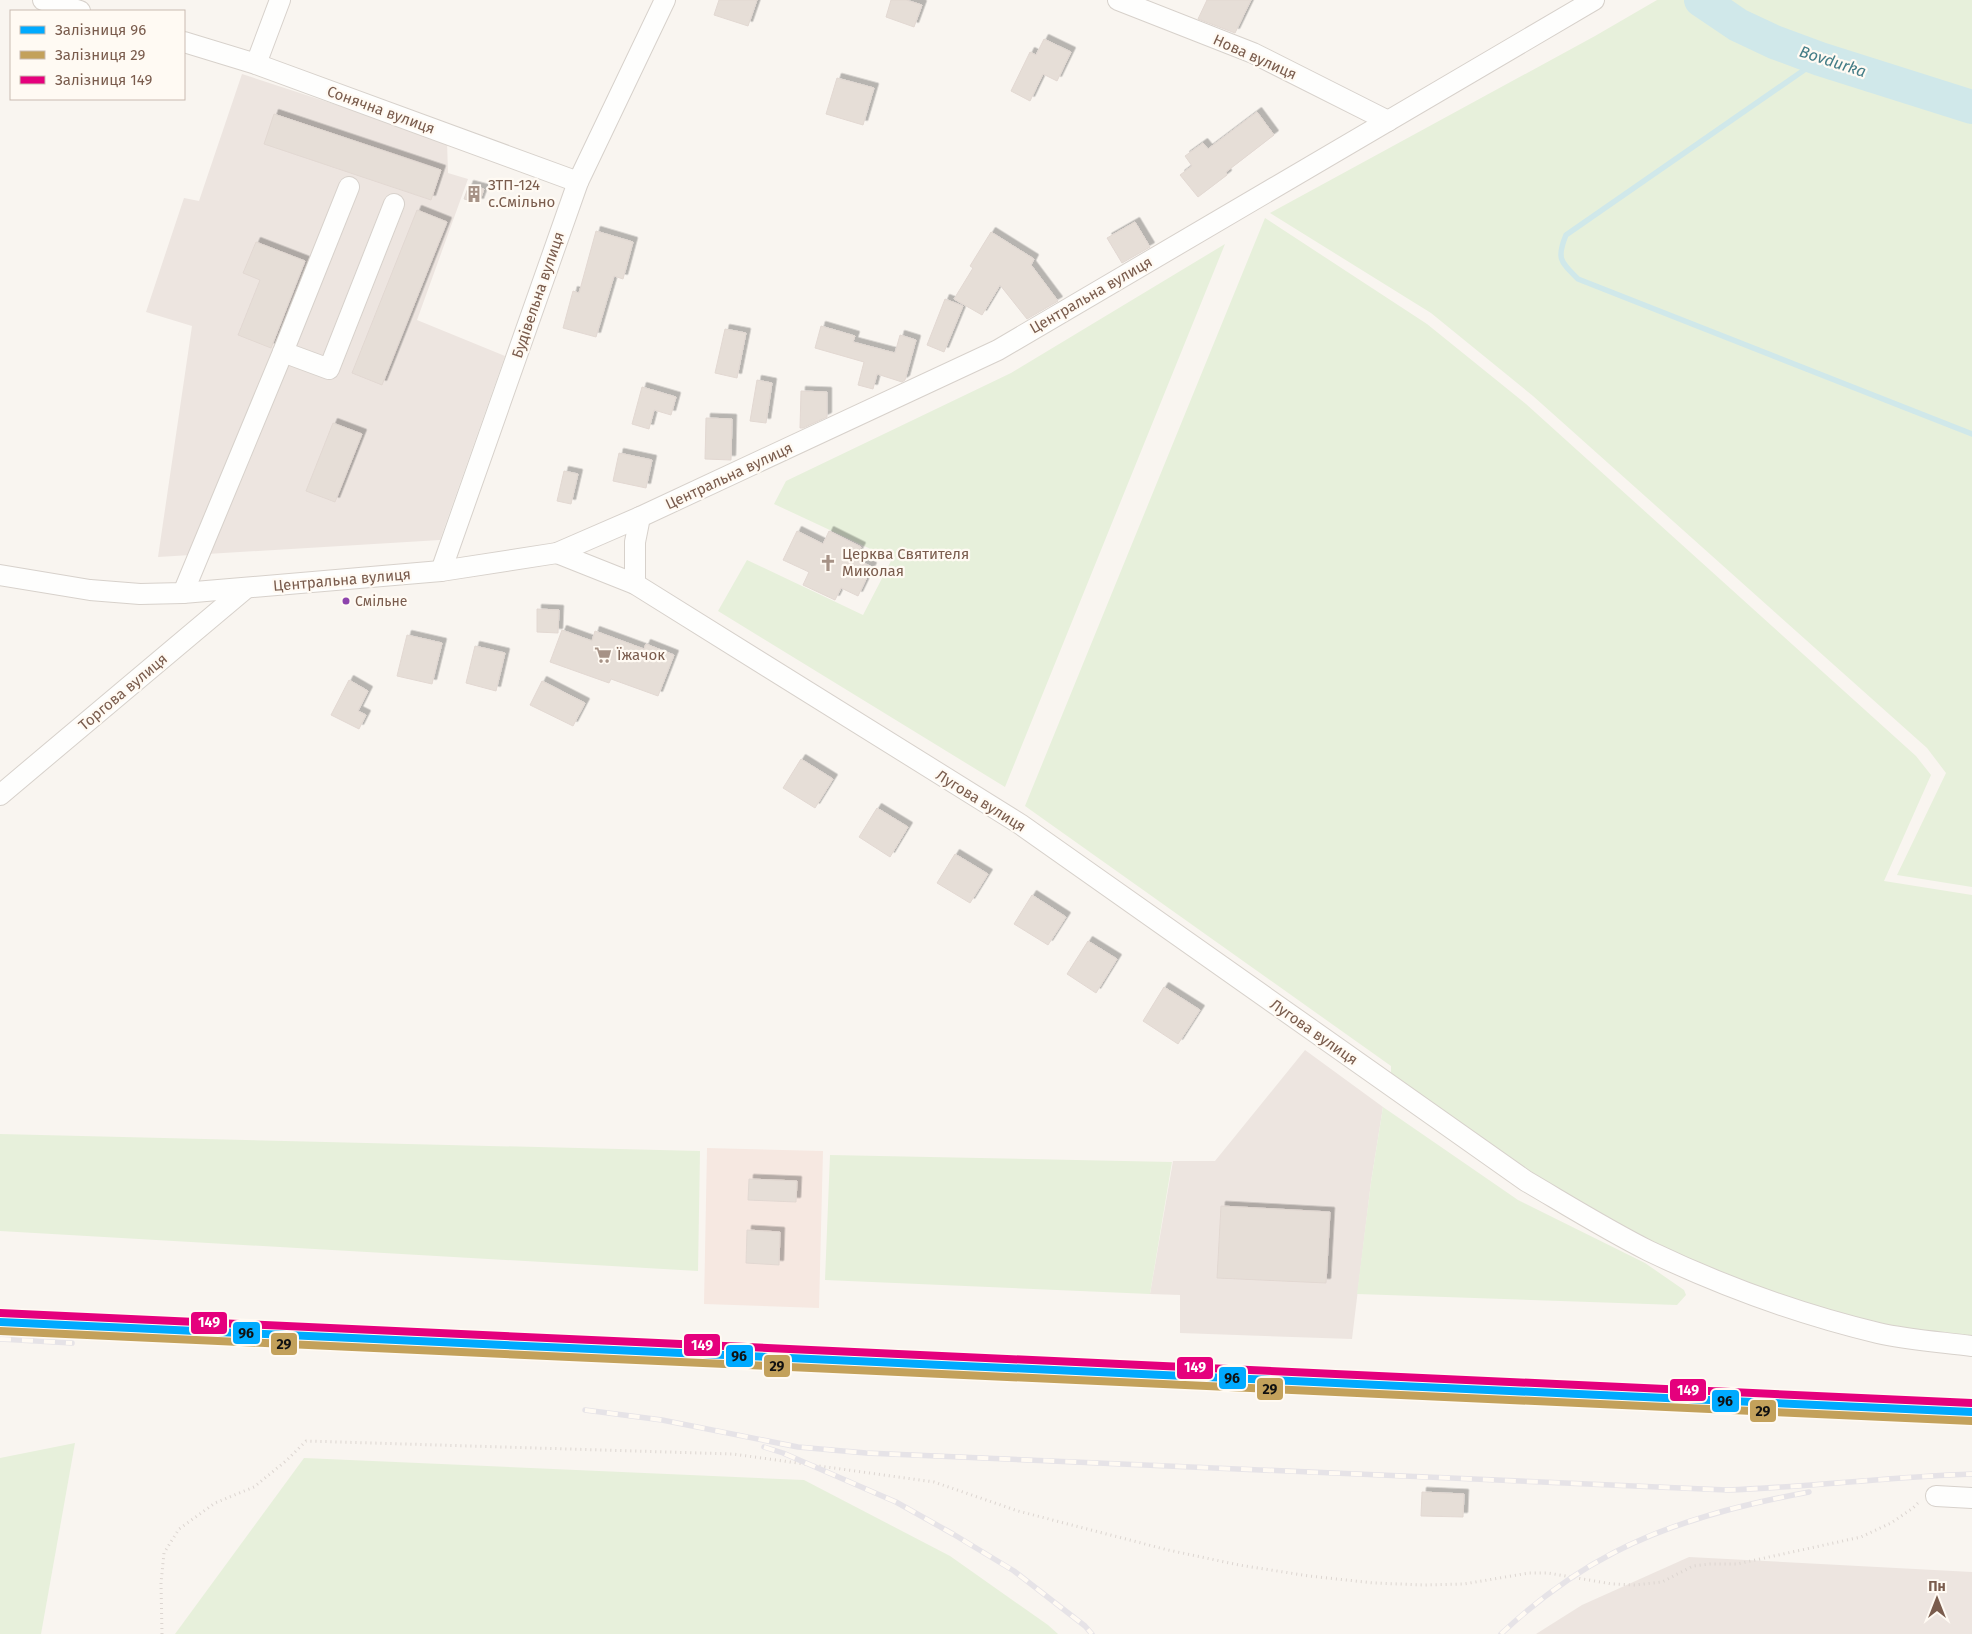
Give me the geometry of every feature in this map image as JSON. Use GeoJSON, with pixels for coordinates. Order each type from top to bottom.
{"type":"FeatureCollection","features":[{"type":"Feature","properties":{"kind":"street"},"geometry":{"type":"LineString","coordinates":[[43,0],[77,10]]}},
{"type":"Feature","properties":{"kind":"street"},"geometry":{"type":"LineString","coordinates":[[256,64],[280,0]]}},
{"type":"Feature","properties":{"kind":"street","name":"Будівельна вулиця"},"geometry":{"type":"LineString","coordinates":[[441,571],[578,182],[665,0]]}},
{"type":"Feature","properties":{"kind":"street","name":"Нова вулиця"},"geometry":{"type":"LineString","coordinates":[[1118,0],[1253,53],[1388,121]]}},
{"type":"Feature","properties":{"kind":"street","name":"Центральна вулиця"},"geometry":{"type":"LineString","coordinates":[[0,575],[90,590],[140,594],[183,593],[441,571],[557,553],[640,517],[998,350],[1594,0]]}},
{"type":"Feature","properties":{"kind":"street","name":"Сонячна вулиця"},"geometry":{"type":"LineString","coordinates":[[185,42],[256,64],[578,182]]}},
{"type":"Feature","properties":{"kind":"street"},"geometry":{"type":"LineString","coordinates":[[183,593],[349,187]]}},
{"type":"Feature","properties":{"kind":"street"},"geometry":{"type":"LineString","coordinates":[[283,352],[329,369],[394,204]]}},
{"type":"Feature","properties":{"kind":"street"},"geometry":{"type":"LineString","coordinates":[[635,584],[635,542],[640,517]]}},
{"type":"Feature","properties":{"kind":"street","name":"Лугова вулиця"},"geometry":{"type":"LineString","coordinates":[[557,553],[635,584],[1020,824],[1526,1181],[1587,1218],[1727,1286],[1780,1305],[1879,1333],[1972,1346]]}},
{"type":"Feature","properties":{"kind":"street","name":"Торгова вулиця"},"geometry":{"type":"LineString","coordinates":[[0,795],[245,589]]}},
{"type":"Feature","properties":{"kind":"street"},"geometry":{"type":"LineString","coordinates":[[1936,1496],[1972,1498]]}},
{"type":"Feature","properties":{"kind":"path"},"geometry":{"type":"LineString","coordinates":[[162,1634],[161,1583],[164,1553],[179,1528],[215,1503],[254,1487],[288,1460],[306,1441],[733,1454],[934,1482],[1028,1513],[1168,1550],[1239,1564],[1309,1576],[1374,1583],[1424,1585],[1464,1584],[1529,1574],[1548,1574],[1612,1584],[1635,1585],[1662,1582],[1693,1566],[1737,1564],[1862,1537],[1891,1522],[1913,1508],[1922,1499],[1936,1496]]}},
{"type":"Feature","properties":{"kind":"shaded area"},"geometry":{"type":"Polygon","coordinates":[[[242,74],[447,141],[448,173],[468,179],[417,320],[505,356],[440,540],[158,557],[192,326],[146,312],[184,198],[199,201],[242,74]]]}},
{"type":"Feature","properties":{"kind":"shaded area"},"geometry":{"type":"Polygon","coordinates":[[[1305,1050],[1383,1107],[1371,1182],[1352,1339],[1180,1333],[1180,1295],[1150,1294],[1173,1161],[1215,1161],[1305,1050]]]}},
{"type":"Feature","properties":{"kind":"shaded area"},"geometry":{"type":"Polygon","coordinates":[[[707,1148],[823,1151],[819,1308],[704,1304],[707,1148]]]}},
{"type":"Feature","properties":{"kind":"shaded area"},"geometry":{"type":"Polygon","coordinates":[[[1689,1557],[1972,1572],[1972,1634],[1536,1634],[1582,1605],[1689,1557]]]}},
{"type":"Feature","properties":{"kind":"green space"},"geometry":{"type":"Polygon","coordinates":[[[1657,0],[1972,0],[1972,887],[1897,875],[1946,773],[1927,748],[1533,396],[1431,313],[1270,213],[1595,36],[1657,0]]]}},
{"type":"Feature","properties":{"kind":"green space"},"geometry":{"type":"Polygon","coordinates":[[[1265,218],[1427,324],[1526,404],[1916,756],[1931,775],[1884,881],[1972,895],[1972,1339],[1881,1324],[1835,1313],[1729,1277],[1651,1244],[1562,1195],[1391,1078],[1391,1066],[1025,806],[1265,218]]]}},
{"type":"Feature","properties":{"kind":"green space"},"geometry":{"type":"Polygon","coordinates":[[[1225,244],[1005,787],[718,611],[747,560],[863,615],[892,559],[774,504],[786,481],[1011,373],[1225,244]]]}},
{"type":"Feature","properties":{"kind":"green space"},"geometry":{"type":"Polygon","coordinates":[[[1383,1107],[1518,1200],[1645,1263],[1684,1290],[1686,1295],[1677,1305],[1357,1294],[1371,1182],[1383,1107]]]}},
{"type":"Feature","properties":{"kind":"green space"},"geometry":{"type":"Polygon","coordinates":[[[0,1134],[700,1151],[698,1271],[0,1231],[0,1134]]]}},
{"type":"Feature","properties":{"kind":"green space"},"geometry":{"type":"Polygon","coordinates":[[[830,1155],[1172,1162],[1150,1294],[825,1280],[830,1155]]]}},
{"type":"Feature","properties":{"kind":"green space"},"geometry":{"type":"Polygon","coordinates":[[[75,1443],[41,1634],[0,1634],[0,1458],[75,1443]]]}},
{"type":"Feature","properties":{"kind":"green space"},"geometry":{"type":"Polygon","coordinates":[[[304,1458],[804,1480],[950,1556],[1058,1634],[175,1634],[304,1458]]]}},
{"type":"Feature","properties":{"kind":"building"},"geometry":{"type":"Polygon","coordinates":[[[719,0],[757,0],[748,26],[714,15],[719,0]]]}},
{"type":"Feature","properties":{"kind":"building"},"geometry":{"type":"Polygon","coordinates":[[[891,0],[906,0],[922,5],[914,27],[886,17],[891,0]]]}},
{"type":"Feature","properties":{"kind":"building"},"geometry":{"type":"Polygon","coordinates":[[[1207,0],[1251,0],[1235,33],[1198,19],[1207,0]]]}},
{"type":"Feature","properties":{"kind":"building"},"geometry":{"type":"Polygon","coordinates":[[[1044,39],[1071,52],[1057,81],[1043,74],[1030,101],[1011,91],[1030,52],[1036,55],[1044,39]]]}},
{"type":"Feature","properties":{"kind":"building"},"geometry":{"type":"Polygon","coordinates":[[[837,78],[874,88],[863,125],[826,114],[837,78]]]}},
{"type":"Feature","properties":{"kind":"building"},"geometry":{"type":"Polygon","coordinates":[[[1257,112],[1274,135],[1226,172],[1227,175],[1198,197],[1180,175],[1192,166],[1185,156],[1203,143],[1208,149],[1257,112]]]}},
{"type":"Feature","properties":{"kind":"building"},"geometry":{"type":"Polygon","coordinates":[[[274,114],[441,170],[431,200],[264,144],[274,114]]]}},
{"type":"Feature","properties":{"kind":"building","name":"ЗТП-124 с.Смільно"},"geometry":{"type":"Polygon","coordinates":[[[469,185],[484,189],[479,203],[464,199],[469,185]]]}},
{"type":"Feature","properties":{"kind":"building"},"geometry":{"type":"Polygon","coordinates":[[[417,210],[447,222],[382,385],[352,373],[417,210]]]}},
{"type":"Feature","properties":{"kind":"building"},"geometry":{"type":"Polygon","coordinates":[[[1135,222],[1150,247],[1122,263],[1107,238],[1135,222]]]}},
{"type":"Feature","properties":{"kind":"building"},"geometry":{"type":"Polygon","coordinates":[[[596,231],[633,242],[623,279],[614,276],[596,337],[563,328],[573,291],[579,293],[596,231]]]}},
{"type":"Feature","properties":{"kind":"building"},"geometry":{"type":"Polygon","coordinates":[[[991,232],[1034,259],[1031,265],[1058,301],[1027,319],[1000,285],[982,315],[954,299],[973,268],[970,266],[991,232]]]}},
{"type":"Feature","properties":{"kind":"building"},"geometry":{"type":"Polygon","coordinates":[[[256,242],[305,261],[271,348],[238,335],[260,280],[243,273],[256,242]]]}},
{"type":"Feature","properties":{"kind":"building"},"geometry":{"type":"Polygon","coordinates":[[[945,299],[963,306],[944,352],[927,345],[945,299]]]}},
{"type":"Feature","properties":{"kind":"building"},"geometry":{"type":"Polygon","coordinates":[[[821,326],[855,336],[853,342],[895,353],[900,335],[916,340],[905,380],[902,382],[877,374],[873,389],[858,385],[864,362],[815,348],[821,326]]]}},
{"type":"Feature","properties":{"kind":"building"},"geometry":{"type":"Polygon","coordinates":[[[725,329],[746,333],[737,378],[715,373],[725,329]]]}},
{"type":"Feature","properties":{"kind":"building"},"geometry":{"type":"Polygon","coordinates":[[[757,380],[772,383],[766,423],[750,421],[757,380]]]}},
{"type":"Feature","properties":{"kind":"building"},"geometry":{"type":"Polygon","coordinates":[[[642,387],[676,397],[671,415],[654,410],[649,429],[632,424],[642,387]]]}},
{"type":"Feature","properties":{"kind":"building"},"geometry":{"type":"Polygon","coordinates":[[[801,391],[827,392],[827,417],[803,428],[800,428],[801,391]]]}},
{"type":"Feature","properties":{"kind":"building"},"geometry":{"type":"Polygon","coordinates":[[[706,418],[732,419],[731,460],[705,459],[706,418]]]}},
{"type":"Feature","properties":{"kind":"building"},"geometry":{"type":"Polygon","coordinates":[[[333,423],[362,434],[335,502],[306,491],[333,423]]]}},
{"type":"Feature","properties":{"kind":"building"},"geometry":{"type":"Polygon","coordinates":[[[619,453],[652,460],[646,488],[613,481],[619,453]]]}},
{"type":"Feature","properties":{"kind":"building"},"geometry":{"type":"Polygon","coordinates":[[[564,471],[578,474],[571,504],[557,501],[564,471]]]}},
{"type":"Feature","properties":{"kind":"building","name":"Церква Святителя Миколая"},"geometry":{"type":"Polygon","coordinates":[[[797,531],[823,544],[829,531],[861,547],[855,559],[872,567],[858,596],[841,588],[835,600],[803,585],[809,572],[783,560],[797,531]]]}},
{"type":"Feature","properties":{"kind":"building"},"geometry":{"type":"Polygon","coordinates":[[[537,609],[559,610],[558,633],[537,632],[537,609]]]}},
{"type":"Feature","properties":{"kind":"building"},"geometry":{"type":"Polygon","coordinates":[[[562,630],[592,641],[595,631],[644,649],[646,644],[674,655],[658,696],[611,679],[609,683],[550,662],[562,630]]]}},
{"type":"Feature","properties":{"kind":"building"},"geometry":{"type":"Polygon","coordinates":[[[407,635],[442,643],[432,684],[397,676],[407,635]]]}},
{"type":"Feature","properties":{"kind":"building"},"geometry":{"type":"Polygon","coordinates":[[[475,646],[505,653],[496,691],[466,683],[475,646]]]}},
{"type":"Feature","properties":{"kind":"building"},"geometry":{"type":"Polygon","coordinates":[[[349,680],[368,691],[358,711],[366,715],[359,729],[331,715],[349,680]]]}},
{"type":"Feature","properties":{"kind":"building"},"geometry":{"type":"Polygon","coordinates":[[[542,681],[585,703],[573,726],[530,705],[542,681]]]}},
{"type":"Feature","properties":{"kind":"building"},"geometry":{"type":"Polygon","coordinates":[[[801,759],[833,779],[815,808],[783,788],[801,759]]]}},
{"type":"Feature","properties":{"kind":"building"},"geometry":{"type":"Polygon","coordinates":[[[877,808],[908,827],[890,857],[859,837],[877,808]]]}},
{"type":"Feature","properties":{"kind":"building"},"geometry":{"type":"Polygon","coordinates":[[[955,854],[988,874],[970,903],[937,883],[955,854]]]}},
{"type":"Feature","properties":{"kind":"building"},"geometry":{"type":"Polygon","coordinates":[[[1032,895],[1066,917],[1048,945],[1014,924],[1032,895]]]}},
{"type":"Feature","properties":{"kind":"building"},"geometry":{"type":"Polygon","coordinates":[[[1088,941],[1117,959],[1096,993],[1067,974],[1088,941]]]}},
{"type":"Feature","properties":{"kind":"building"},"geometry":{"type":"Polygon","coordinates":[[[1164,987],[1200,1010],[1178,1044],[1143,1021],[1164,987]]]}},
{"type":"Feature","properties":{"kind":"building"},"geometry":{"type":"Polygon","coordinates":[[[749,1179],[797,1181],[796,1202],[748,1200],[749,1179]]]}},
{"type":"Feature","properties":{"kind":"building"},"geometry":{"type":"Polygon","coordinates":[[[1221,1206],[1330,1212],[1326,1283],[1217,1278],[1221,1206]]]}},
{"type":"Feature","properties":{"kind":"building"},"geometry":{"type":"Polygon","coordinates":[[[747,1230],[780,1232],[779,1265],[746,1263],[747,1230]]]}},
{"type":"Feature","properties":{"kind":"building"},"geometry":{"type":"Polygon","coordinates":[[[1422,1492],[1464,1494],[1463,1517],[1421,1516],[1422,1492]]]}},
{"type":"Feature","properties":{"kind":"waterway","name":"Bovdurka"},"geometry":{"type":"LineString","coordinates":[[1701,0],[1738,25],[1774,42],[1820,59],[1972,107]]}},
{"type":"Feature","properties":{"kind":"waterway"},"geometry":{"type":"LineString","coordinates":[[1820,59],[1566,235],[1561,250],[1562,260],[1578,279],[1972,434]]}},
{"type":"Feature","properties":{"kind":"railway"},"geometry":{"type":"LineString","coordinates":[[0,1339],[72,1343]]}},
{"type":"Feature","properties":{"kind":"railway"},"geometry":{"type":"LineString","coordinates":[[585,1410],[662,1420],[798,1447],[866,1453],[1727,1490],[1972,1474]]}},
{"type":"Feature","properties":{"kind":"railway"},"geometry":{"type":"LineString","coordinates":[[764,1447],[783,1453],[896,1502],[953,1534],[1014,1571],[1085,1626],[1092,1634]]}},
{"type":"Feature","properties":{"kind":"railway"},"geometry":{"type":"LineString","coordinates":[[1501,1634],[1527,1611],[1570,1579],[1600,1560],[1638,1541],[1661,1531],[1710,1515],[1809,1492]]}},
{"type":"Feature","properties":{"kind":"rail line","name":"149"},"geometry":{"type":"LineString","coordinates":[[0,1313],[1972,1403]]}},
{"type":"Feature","properties":{"kind":"rail line","name":"96"},"geometry":{"type":"LineString","coordinates":[[0,1322],[1972,1412]]}},
{"type":"Feature","properties":{"kind":"rail line","name":"29"},"geometry":{"type":"LineString","coordinates":[[0,1331],[1972,1421]]}},
{"type":"Feature","properties":{"kind":"place","name":"ЗТП-124 с.Смільно"},"geometry":{"type":"Point","coordinates":[474,194]}},
{"type":"Feature","properties":{"kind":"place","name":"Церква Святителя Миколая"},"geometry":{"type":"Point","coordinates":[828,563]}},
{"type":"Feature","properties":{"kind":"place","name":"Смільне"},"geometry":{"type":"Point","coordinates":[346,601]}},
{"type":"Feature","properties":{"kind":"place","name":"Їжачок"},"geometry":{"type":"Point","coordinates":[603,655]}}]}
